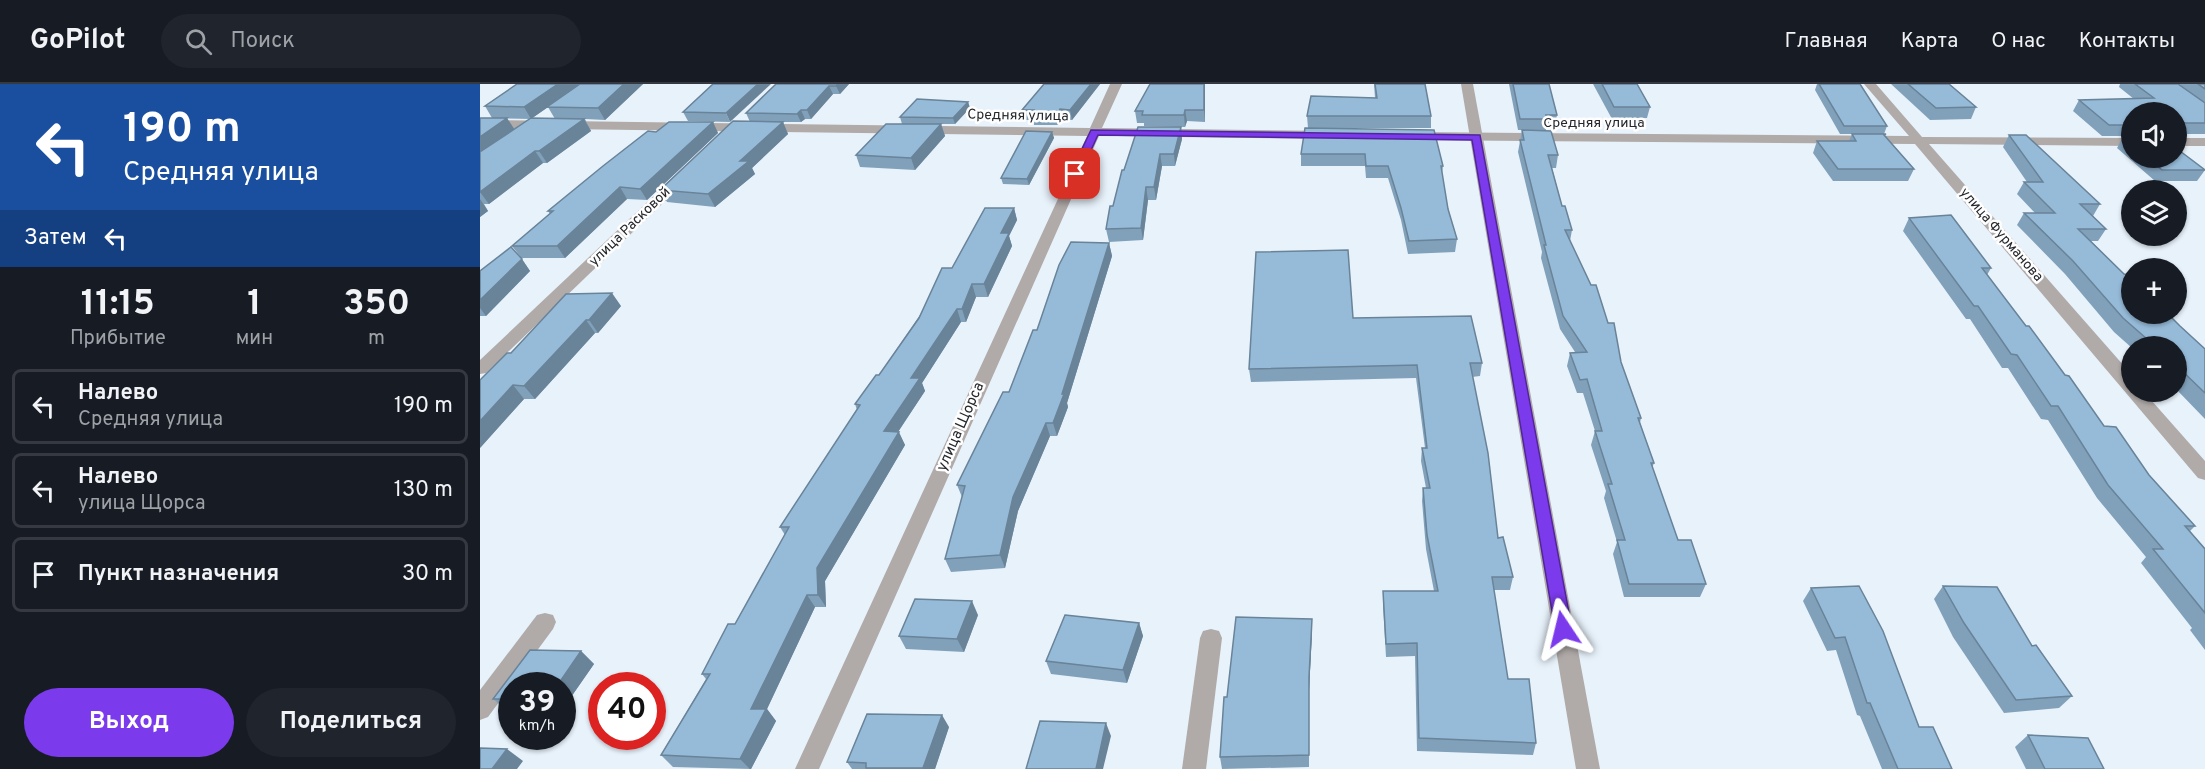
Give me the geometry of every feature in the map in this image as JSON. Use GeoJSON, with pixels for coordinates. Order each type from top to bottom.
{"type":"FeatureCollection","features":[{"type":"Feature","properties":{"kind":"street","name":"улица Щорса"},"geometry":{"type":"LineString","coordinates":[[807,769],[1116,84]]}},
{"type":"Feature","properties":{"kind":"street"},"geometry":{"type":"LineString","coordinates":[[1467,84],[1588,769]]}},
{"type":"Feature","properties":{"kind":"street","name":"улица Фурманова"},"geometry":{"type":"LineString","coordinates":[[1870,84],[2121,374]]}},
{"type":"Feature","properties":{"kind":"street"},"geometry":{"type":"LineString","coordinates":[[517,138],[554,112]]}},
{"type":"Feature","properties":{"kind":"street"},"geometry":{"type":"LineString","coordinates":[[718,143],[750,113]]}},
{"type":"Feature","properties":{"kind":"street","name":"Средняя улица"},"geometry":{"type":"LineString","coordinates":[[480,124],[1345,135]]}},
{"type":"Feature","properties":{"kind":"street","name":"Средняя улица"},"geometry":{"type":"LineString","coordinates":[[1405,136],[2121,141]]}},
{"type":"Feature","properties":{"kind":"street"},"geometry":{"type":"LineString","coordinates":[[2187,142],[2205,142]]}},
{"type":"Feature","properties":{"kind":"street","name":"улица Расковой"},"geometry":{"type":"LineString","coordinates":[[480,369],[693,168]]}},
{"type":"Feature","properties":{"kind":"street"},"geometry":{"type":"LineString","coordinates":[[2144,402],[2205,473]]}},
{"type":"Feature","properties":{"kind":"street"},"geometry":{"type":"LineString","coordinates":[[480,709],[545,622]]}},
{"type":"Feature","properties":{"kind":"street"},"geometry":{"type":"LineString","coordinates":[[1194,769],[1210,638]]}},
{"type":"Feature","properties":{"kind":"building"},"geometry":{"type":"Polygon","coordinates":[[[517,84],[558,84],[524,107],[485,106],[517,84]]]}},
{"type":"Feature","properties":{"kind":"building"},"geometry":{"type":"Polygon","coordinates":[[[580,84],[624,84],[598,108],[547,107],[580,84]]]}},
{"type":"Feature","properties":{"kind":"building"},"geometry":{"type":"Polygon","coordinates":[[[713,84],[758,84],[726,113],[683,112],[713,84]]]}},
{"type":"Feature","properties":{"kind":"building"},"geometry":{"type":"Polygon","coordinates":[[[776,84],[838,84],[829,86],[807,110],[801,110],[797,114],[746,113],[776,84]]]}},
{"type":"Feature","properties":{"kind":"building"},"geometry":{"type":"Polygon","coordinates":[[[1044,84],[1091,84],[1070,110],[1060,109],[1057,115],[1031,115],[1034,110],[1022,110],[1044,84]]]}},
{"type":"Feature","properties":{"kind":"building"},"geometry":{"type":"Polygon","coordinates":[[[1150,84],[1204,84],[1204,110],[1185,110],[1184,115],[1142,115],[1143,111],[1135,111],[1150,84]]]}},
{"type":"Feature","properties":{"kind":"building"},"geometry":{"type":"Polygon","coordinates":[[[1375,84],[1425,84],[1431,116],[1307,116],[1311,96],[1377,98],[1375,84]]]}},
{"type":"Feature","properties":{"kind":"building"},"geometry":{"type":"Polygon","coordinates":[[[1513,84],[1549,84],[1557,115],[1546,115],[1548,119],[1520,119],[1513,84]]]}},
{"type":"Feature","properties":{"kind":"building"},"geometry":{"type":"Polygon","coordinates":[[[1602,84],[1637,84],[1650,107],[1614,107],[1602,84]]]}},
{"type":"Feature","properties":{"kind":"building"},"geometry":{"type":"Polygon","coordinates":[[[1819,84],[1860,84],[1887,126],[1844,126],[1819,84]]]}},
{"type":"Feature","properties":{"kind":"building"},"geometry":{"type":"Polygon","coordinates":[[[1908,84],[1949,84],[1976,107],[1936,108],[1908,84]]]}},
{"type":"Feature","properties":{"kind":"building"},"geometry":{"type":"Polygon","coordinates":[[[2135,84],[2178,84],[2205,103],[2205,123],[2187,123],[2187,102],[2121,102],[2121,125],[2109,125],[2079,100],[2154,98],[2135,84]]]}},
{"type":"Feature","properties":{"kind":"building"},"geometry":{"type":"Polygon","coordinates":[[[917,99],[968,102],[953,118],[900,117],[917,99]]]}},
{"type":"Feature","properties":{"kind":"building"},"geometry":{"type":"Polygon","coordinates":[[[480,118],[507,118],[480,137],[480,118]]]}},
{"type":"Feature","properties":{"kind":"building"},"geometry":{"type":"Polygon","coordinates":[[[531,118],[584,119],[539,151],[535,151],[480,192],[480,152],[531,118]]]}},
{"type":"Feature","properties":{"kind":"building"},"geometry":{"type":"Polygon","coordinates":[[[733,121],[783,122],[740,161],[749,161],[708,194],[660,190],[733,121]]]}},
{"type":"Feature","properties":{"kind":"building"},"geometry":{"type":"Polygon","coordinates":[[[669,122],[713,122],[640,189],[620,187],[557,246],[512,246],[553,211],[548,211],[603,166],[648,131],[656,132],[669,122]]]}},
{"type":"Feature","properties":{"kind":"building"},"geometry":{"type":"Polygon","coordinates":[[[886,124],[941,124],[911,158],[856,155],[886,124]]]}},
{"type":"Feature","properties":{"kind":"building"},"geometry":{"type":"Polygon","coordinates":[[[1138,127],[1181,127],[1174,154],[1160,154],[1154,187],[1146,187],[1141,228],[1106,229],[1110,206],[1113,206],[1122,170],[1124,170],[1138,127]]]}},
{"type":"Feature","properties":{"kind":"building"},"geometry":{"type":"Polygon","coordinates":[[[1305,128],[1434,130],[1443,166],[1441,166],[1448,209],[1457,239],[1409,241],[1388,166],[1366,166],[1365,154],[1301,154],[1305,128]]]}},
{"type":"Feature","properties":{"kind":"building"},"geometry":{"type":"Polygon","coordinates":[[[1522,130],[1551,131],[1558,155],[1548,155],[1562,206],[1565,206],[1572,230],[1565,230],[1591,285],[1596,285],[1608,323],[1614,323],[1621,362],[1641,418],[1638,418],[1654,463],[1651,463],[1678,540],[1691,540],[1706,584],[1629,584],[1617,540],[1625,540],[1608,484],[1612,484],[1595,431],[1602,431],[1587,379],[1580,380],[1570,353],[1587,352],[1563,316],[1520,140],[1524,140],[1522,130]]]}},
{"type":"Feature","properties":{"kind":"building"},"geometry":{"type":"Polygon","coordinates":[[[1026,131],[1052,132],[1027,179],[1001,178],[1026,131]]]}},
{"type":"Feature","properties":{"kind":"building"},"geometry":{"type":"Polygon","coordinates":[[[1852,134],[1886,134],[1884,135],[1914,169],[1838,169],[1817,141],[1856,141],[1852,134]]]}},
{"type":"Feature","properties":{"kind":"building"},"geometry":{"type":"Polygon","coordinates":[[[2009,135],[2026,135],[2100,204],[2080,204],[2106,229],[2078,229],[2121,271],[2121,316],[2073,261],[2024,213],[2055,213],[2024,182],[2043,182],[2009,135]]]}},
{"type":"Feature","properties":{"kind":"building"},"geometry":{"type":"Polygon","coordinates":[[[2187,156],[2205,170],[2162,170],[2160,168],[2187,168],[2187,156]]]}},
{"type":"Feature","properties":{"kind":"building"},"geometry":{"type":"Polygon","coordinates":[[[985,208],[1014,208],[1001,233],[1009,233],[984,284],[972,284],[962,309],[957,309],[911,378],[920,378],[884,431],[899,432],[817,568],[818,595],[807,595],[751,709],[766,709],[740,759],[661,755],[710,674],[702,674],[728,624],[735,624],[789,527],[780,527],[860,405],[855,404],[876,375],[879,375],[919,318],[942,268],[952,268],[985,208]]]}},
{"type":"Feature","properties":{"kind":"building"},"geometry":{"type":"Polygon","coordinates":[[[1951,215],[1991,268],[1982,268],[2065,375],[2069,376],[2104,426],[2116,427],[2149,475],[2195,526],[2185,526],[2205,549],[2205,613],[2153,549],[2163,549],[2108,485],[2058,406],[2051,406],[2017,355],[2011,354],[1978,306],[1974,306],[1909,218],[1951,215]]]}},
{"type":"Feature","properties":{"kind":"building"},"geometry":{"type":"Polygon","coordinates":[[[1071,242],[1109,243],[1062,394],[1064,394],[1053,423],[1046,423],[1013,497],[1000,555],[945,559],[965,486],[957,485],[1003,392],[1009,392],[1033,330],[1037,330],[1059,265],[1071,242]]]}},
{"type":"Feature","properties":{"kind":"building"},"geometry":{"type":"Polygon","coordinates":[[[511,247],[522,259],[480,300],[480,271],[511,247]]]}},
{"type":"Feature","properties":{"kind":"building"},"geometry":{"type":"Polygon","coordinates":[[[1348,250],[1353,318],[1471,316],[1482,363],[1470,363],[1488,453],[1498,538],[1503,537],[1513,577],[1492,577],[1508,679],[1529,679],[1536,743],[1419,738],[1417,643],[1386,644],[1383,591],[1438,591],[1427,535],[1423,488],[1430,488],[1422,448],[1427,448],[1417,365],[1249,369],[1256,252],[1348,250]]]}},
{"type":"Feature","properties":{"kind":"building"},"geometry":{"type":"Polygon","coordinates":[[[612,293],[589,320],[586,320],[524,386],[513,385],[480,421],[480,380],[507,353],[511,353],[566,294],[612,293]]]}},
{"type":"Feature","properties":{"kind":"building"},"geometry":{"type":"Polygon","coordinates":[[[2130,324],[2178,324],[2205,349],[2205,393],[2187,376],[2187,336],[2144,336],[2130,324]]]}},
{"type":"Feature","properties":{"kind":"building"},"geometry":{"type":"Polygon","coordinates":[[[1859,586],[1883,631],[1919,727],[1933,727],[1952,769],[1898,769],[1870,703],[1867,703],[1845,637],[1835,638],[1811,588],[1859,586]]]}},
{"type":"Feature","properties":{"kind":"building"},"geometry":{"type":"Polygon","coordinates":[[[1943,586],[1997,587],[2032,646],[2036,645],[2072,696],[2016,700],[1964,623],[1943,586]]]}},
{"type":"Feature","properties":{"kind":"building"},"geometry":{"type":"Polygon","coordinates":[[[915,599],[972,601],[957,639],[899,636],[915,599]]]}},
{"type":"Feature","properties":{"kind":"building"},"geometry":{"type":"Polygon","coordinates":[[[1065,615],[1139,623],[1123,670],[1046,661],[1065,615]]]}},
{"type":"Feature","properties":{"kind":"building"},"geometry":{"type":"Polygon","coordinates":[[[1236,617],[1312,619],[1309,755],[1220,757],[1224,697],[1227,697],[1236,617]]]}},
{"type":"Feature","properties":{"kind":"building"},"geometry":{"type":"Polygon","coordinates":[[[530,650],[581,651],[567,672],[513,672],[530,650]]]}},
{"type":"Feature","properties":{"kind":"building"},"geometry":{"type":"Polygon","coordinates":[[[867,714],[942,715],[923,768],[866,768],[866,763],[847,762],[867,714]]]}},
{"type":"Feature","properties":{"kind":"building"},"geometry":{"type":"Polygon","coordinates":[[[1040,721],[1106,723],[1096,769],[1026,769],[1040,721]]]}},
{"type":"Feature","properties":{"kind":"building"},"geometry":{"type":"Polygon","coordinates":[[[2028,735],[2088,738],[2104,769],[2045,769],[2028,735]]]}},
{"type":"Feature","properties":{"kind":"building"},"geometry":{"type":"Polygon","coordinates":[[[480,748],[506,750],[492,769],[480,769],[480,748]]]}},
{"type":"Feature","properties":{"kind":"route"},"geometry":{"type":"LineString","coordinates":[[1075,174],[1094,132],[1476,137],[1563,629]]}}]}
